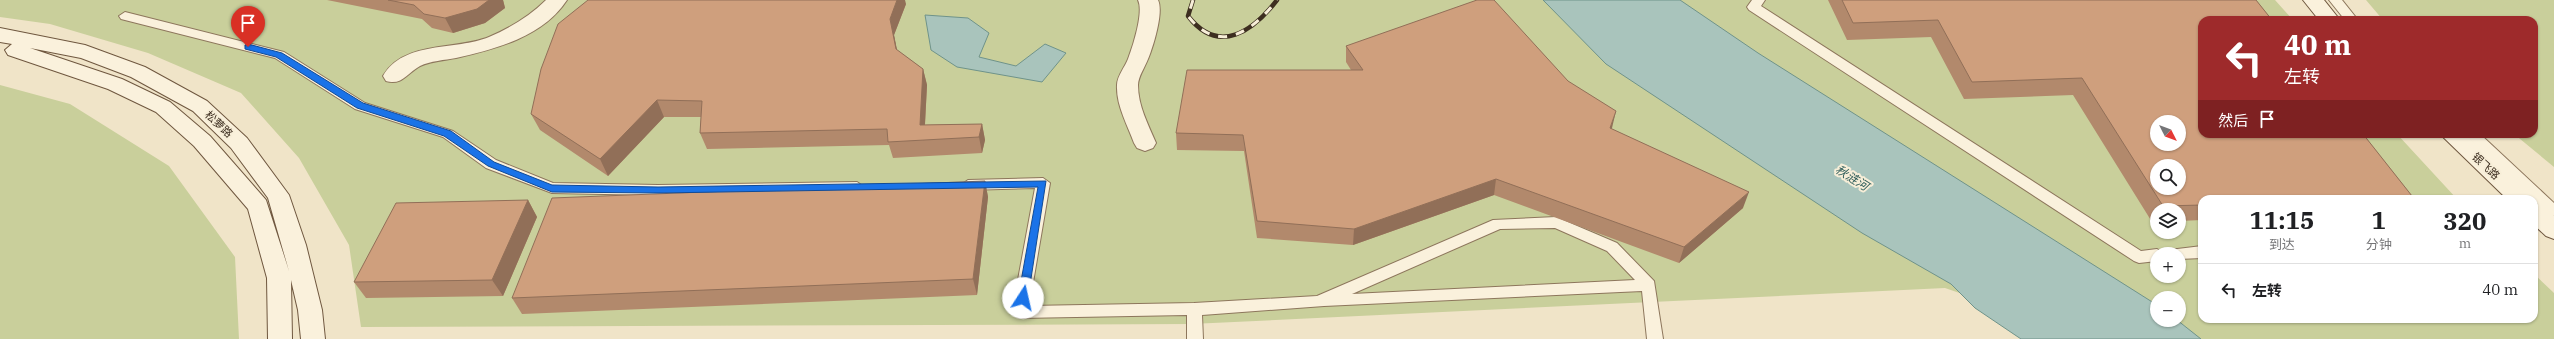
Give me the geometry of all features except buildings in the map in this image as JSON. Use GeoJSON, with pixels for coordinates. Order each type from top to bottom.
{"type":"FeatureCollection","features":[{"type":"Feature","properties":{"kind":"street"},"geometry":{"type":"LineString","coordinates":[[393,76],[414,60],[494,44],[539,18],[557,0]]}},
{"type":"Feature","properties":{"kind":"street"},"geometry":{"type":"LineString","coordinates":[[1145,143],[1129,104],[1128,83],[1138,59],[1147,30],[1150,4],[1148,0]]}},
{"type":"Feature","properties":{"kind":"street"},"geometry":{"type":"LineString","coordinates":[[2313,0],[2327,16]]}},
{"type":"Feature","properties":{"kind":"street","name":"松萝路"},"geometry":{"type":"LineString","coordinates":[[0,35],[84,52],[138,72],[200,106],[239,143],[278,195],[294,245],[310,310],[313,339]]}},
{"type":"Feature","properties":{"kind":"street"},"geometry":{"type":"LineString","coordinates":[[0,47],[63,64],[115,84],[163,107],[202,141],[258,206],[279,278],[280,339]]}},
{"type":"Feature","properties":{"kind":"street","name":"银飞路"},"geometry":{"type":"LineString","coordinates":[[2455,138],[2517,195]]}},
{"type":"Feature","properties":{"kind":"lane"},"geometry":{"type":"LineString","coordinates":[[1759,0],[1753,7],[2139,257],[2150,256]]}},
{"type":"Feature","properties":{"kind":"lane"},"geometry":{"type":"LineString","coordinates":[[2335,0],[2349,16]]}},
{"type":"Feature","properties":{"kind":"lane"},"geometry":{"type":"LineString","coordinates":[[125,16],[279,55],[360,106],[448,134],[491,164],[552,188],[658,190],[870,186]]}},
{"type":"Feature","properties":{"kind":"lane"},"geometry":{"type":"LineString","coordinates":[[2474,138],[2523,195]]}},
{"type":"Feature","properties":{"kind":"lane"},"geometry":{"type":"LineString","coordinates":[[956,185],[1043,183],[1020,312],[1194,309],[1649,285]]}},
{"type":"Feature","properties":{"kind":"lane"},"geometry":{"type":"LineString","coordinates":[[2538,212],[2545,220]]}},
{"type":"Feature","properties":{"kind":"lane"},"geometry":{"type":"LineString","coordinates":[[1318,302],[1498,224],[1556,222],[1612,246],[1649,285],[1655,339]]}},
{"type":"Feature","properties":{"kind":"lane"},"geometry":{"type":"LineString","coordinates":[[2186,253],[2198,252]]}},
{"type":"Feature","properties":{"kind":"lane"},"geometry":{"type":"LineString","coordinates":[[1194,309],[1195,339]]}},
{"type":"Feature","properties":{"kind":"green space"},"geometry":{"type":"Polygon","coordinates":[[[0,0],[2275,0],[2289,16],[2198,16],[2198,138],[2401,138],[2453,195],[2198,195],[2198,323],[2538,323],[2538,278],[2554,293],[2554,339],[2093,339],[1945,288],[1191,324],[361,327],[349,245],[299,158],[241,93],[148,53],[50,24],[0,17],[0,0]]]}},
{"type":"Feature","properties":{"kind":"green space"},"geometry":{"type":"Polygon","coordinates":[[[2366,0],[2554,0],[2554,167],[2519,138],[2538,138],[2538,16],[2380,16],[2366,0]]]}},
{"type":"Feature","properties":{"kind":"green space"},"geometry":{"type":"Polygon","coordinates":[[[0,85],[70,104],[169,166],[235,257],[239,339],[0,339],[0,85]]]}},
{"type":"Feature","properties":{"kind":"water","name":"秋涟河"},"geometry":{"type":"Polygon","coordinates":[[[1543,0],[1680,0],[1758,53],[2150,301],[2150,327],[2186,327],[2201,339],[2021,339],[1975,308],[1951,284],[1862,233],[1606,64],[1543,0]]]}},
{"type":"Feature","properties":{"kind":"water"},"geometry":{"type":"Polygon","coordinates":[[[925,15],[968,18],[989,33],[979,57],[1016,66],[1045,44],[1066,53],[1042,82],[957,67],[931,50],[925,15]]]}},
{"type":"Feature","properties":{"kind":"railway"},"geometry":{"type":"LineString","coordinates":[[1193,0],[1188,16],[1200,28],[1212,35],[1223,37],[1235,35],[1246,29],[1268,11],[1277,0]]}},
{"type":"Feature","properties":{"kind":"route"},"geometry":{"type":"LineString","coordinates":[[248,47],[279,55],[360,106],[448,134],[491,164],[552,188],[658,190],[1043,183],[1023,298]]}}]}
